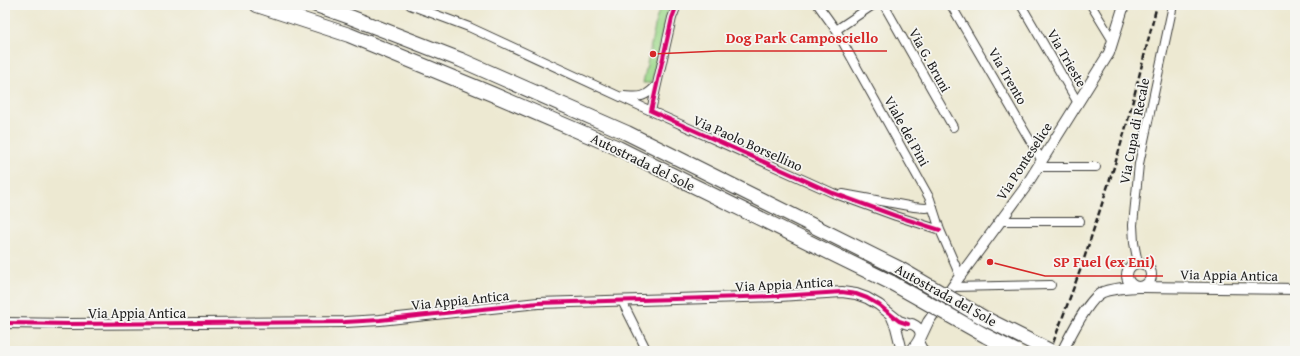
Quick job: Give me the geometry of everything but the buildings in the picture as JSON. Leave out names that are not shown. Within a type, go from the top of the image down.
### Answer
[{"type":"highway","name":"Autostrada del Sole","points":[[258,5],[348,35],[618,148],[892,283],[1015,351]]},
{"type":"highway","name":"Autostrada del Sole","points":[[316,5],[350,16],[461,60],[620,130],[900,269],[984,318],[1057,349]]},
{"type":"street","name":"Via Paolo Borsellino","points":[[410,5],[470,27],[833,193],[940,230]]},
{"type":"street","points":[[651,111],[672,18],[677,5]]},
{"type":"street","name":"Viale dei Pini","points":[[818,5],[836,30],[930,199],[940,230],[960,276]]},
{"type":"street","points":[[836,30],[873,5]]},
{"type":"street","name":"Via G. Bruni","points":[[884,5],[953,127]]},
{"type":"street","name":"Via Trento","points":[[951,5],[1040,164]]},
{"type":"street","name":"Via Trieste","points":[[1021,5],[1078,103]]},
{"type":"street","points":[[1091,5],[1113,41]]},
{"type":"street","name":"Via Ponteselice","points":[[918,346],[930,320],[952,287],[1024,189],[1109,53],[1124,5]]},
{"type":"street","name":"Via Cupa di Recale","points":[[1138,263],[1134,244],[1133,225],[1139,164],[1173,5]]},
{"type":"street","points":[[619,96],[638,97],[647,95],[657,86]]},
{"type":"street","points":[[1040,164],[1096,167]]},
{"type":"street","name":"Via Paolo Borsellino","points":[[833,193],[847,194],[914,207],[933,207]]},
{"type":"street","points":[[1000,221],[1080,221]]},
{"type":"street","points":[[1114,290],[1121,285],[1127,273],[1131,266],[1138,263],[1146,265],[1151,272],[1151,276],[1148,283],[1139,287],[1129,282],[1127,273]]},
{"type":"street","name":"Via Appia Antica","points":[[1151,272],[1155,280],[1162,287]]},
{"type":"street","points":[[952,287],[1051,285]]},
{"type":"street","name":"Via Appia Antica","points":[[1057,349],[1094,298],[1104,291],[1139,287],[1295,289]]},
{"type":"street","name":"Via Appia Antica","points":[[5,323],[78,324],[345,322],[380,320],[538,303],[779,296],[842,292],[856,294],[867,298],[900,321],[910,324]]},
{"type":"street","points":[[622,301],[647,351]]},
{"type":"street","points":[[890,314],[894,321],[900,342],[905,346],[918,346],[921,335],[918,328],[910,324]]},
{"type":"street","points":[[900,342],[901,327],[930,320]]},
{"type":"green space","points":[[662,5],[671,5],[665,19],[652,83],[643,83],[657,16]]},
{"type":"railway","points":[[1050,351],[1081,268],[1115,164],[1128,120],[1157,5]]},
{"type":"cycle path","points":[[677,5],[672,18],[651,111],[833,193],[940,230]]},
{"type":"cycle path","points":[[5,323],[345,322],[380,320],[538,303],[779,296],[842,292],[856,294],[867,298],[879,305],[899,321],[908,324]]},
{"type":"place","name":"Dog Park Camposciello","points":[[653,54]]},
{"type":"place","name":"SP Fuel (ex Eni)","points":[[990,262]]}]
